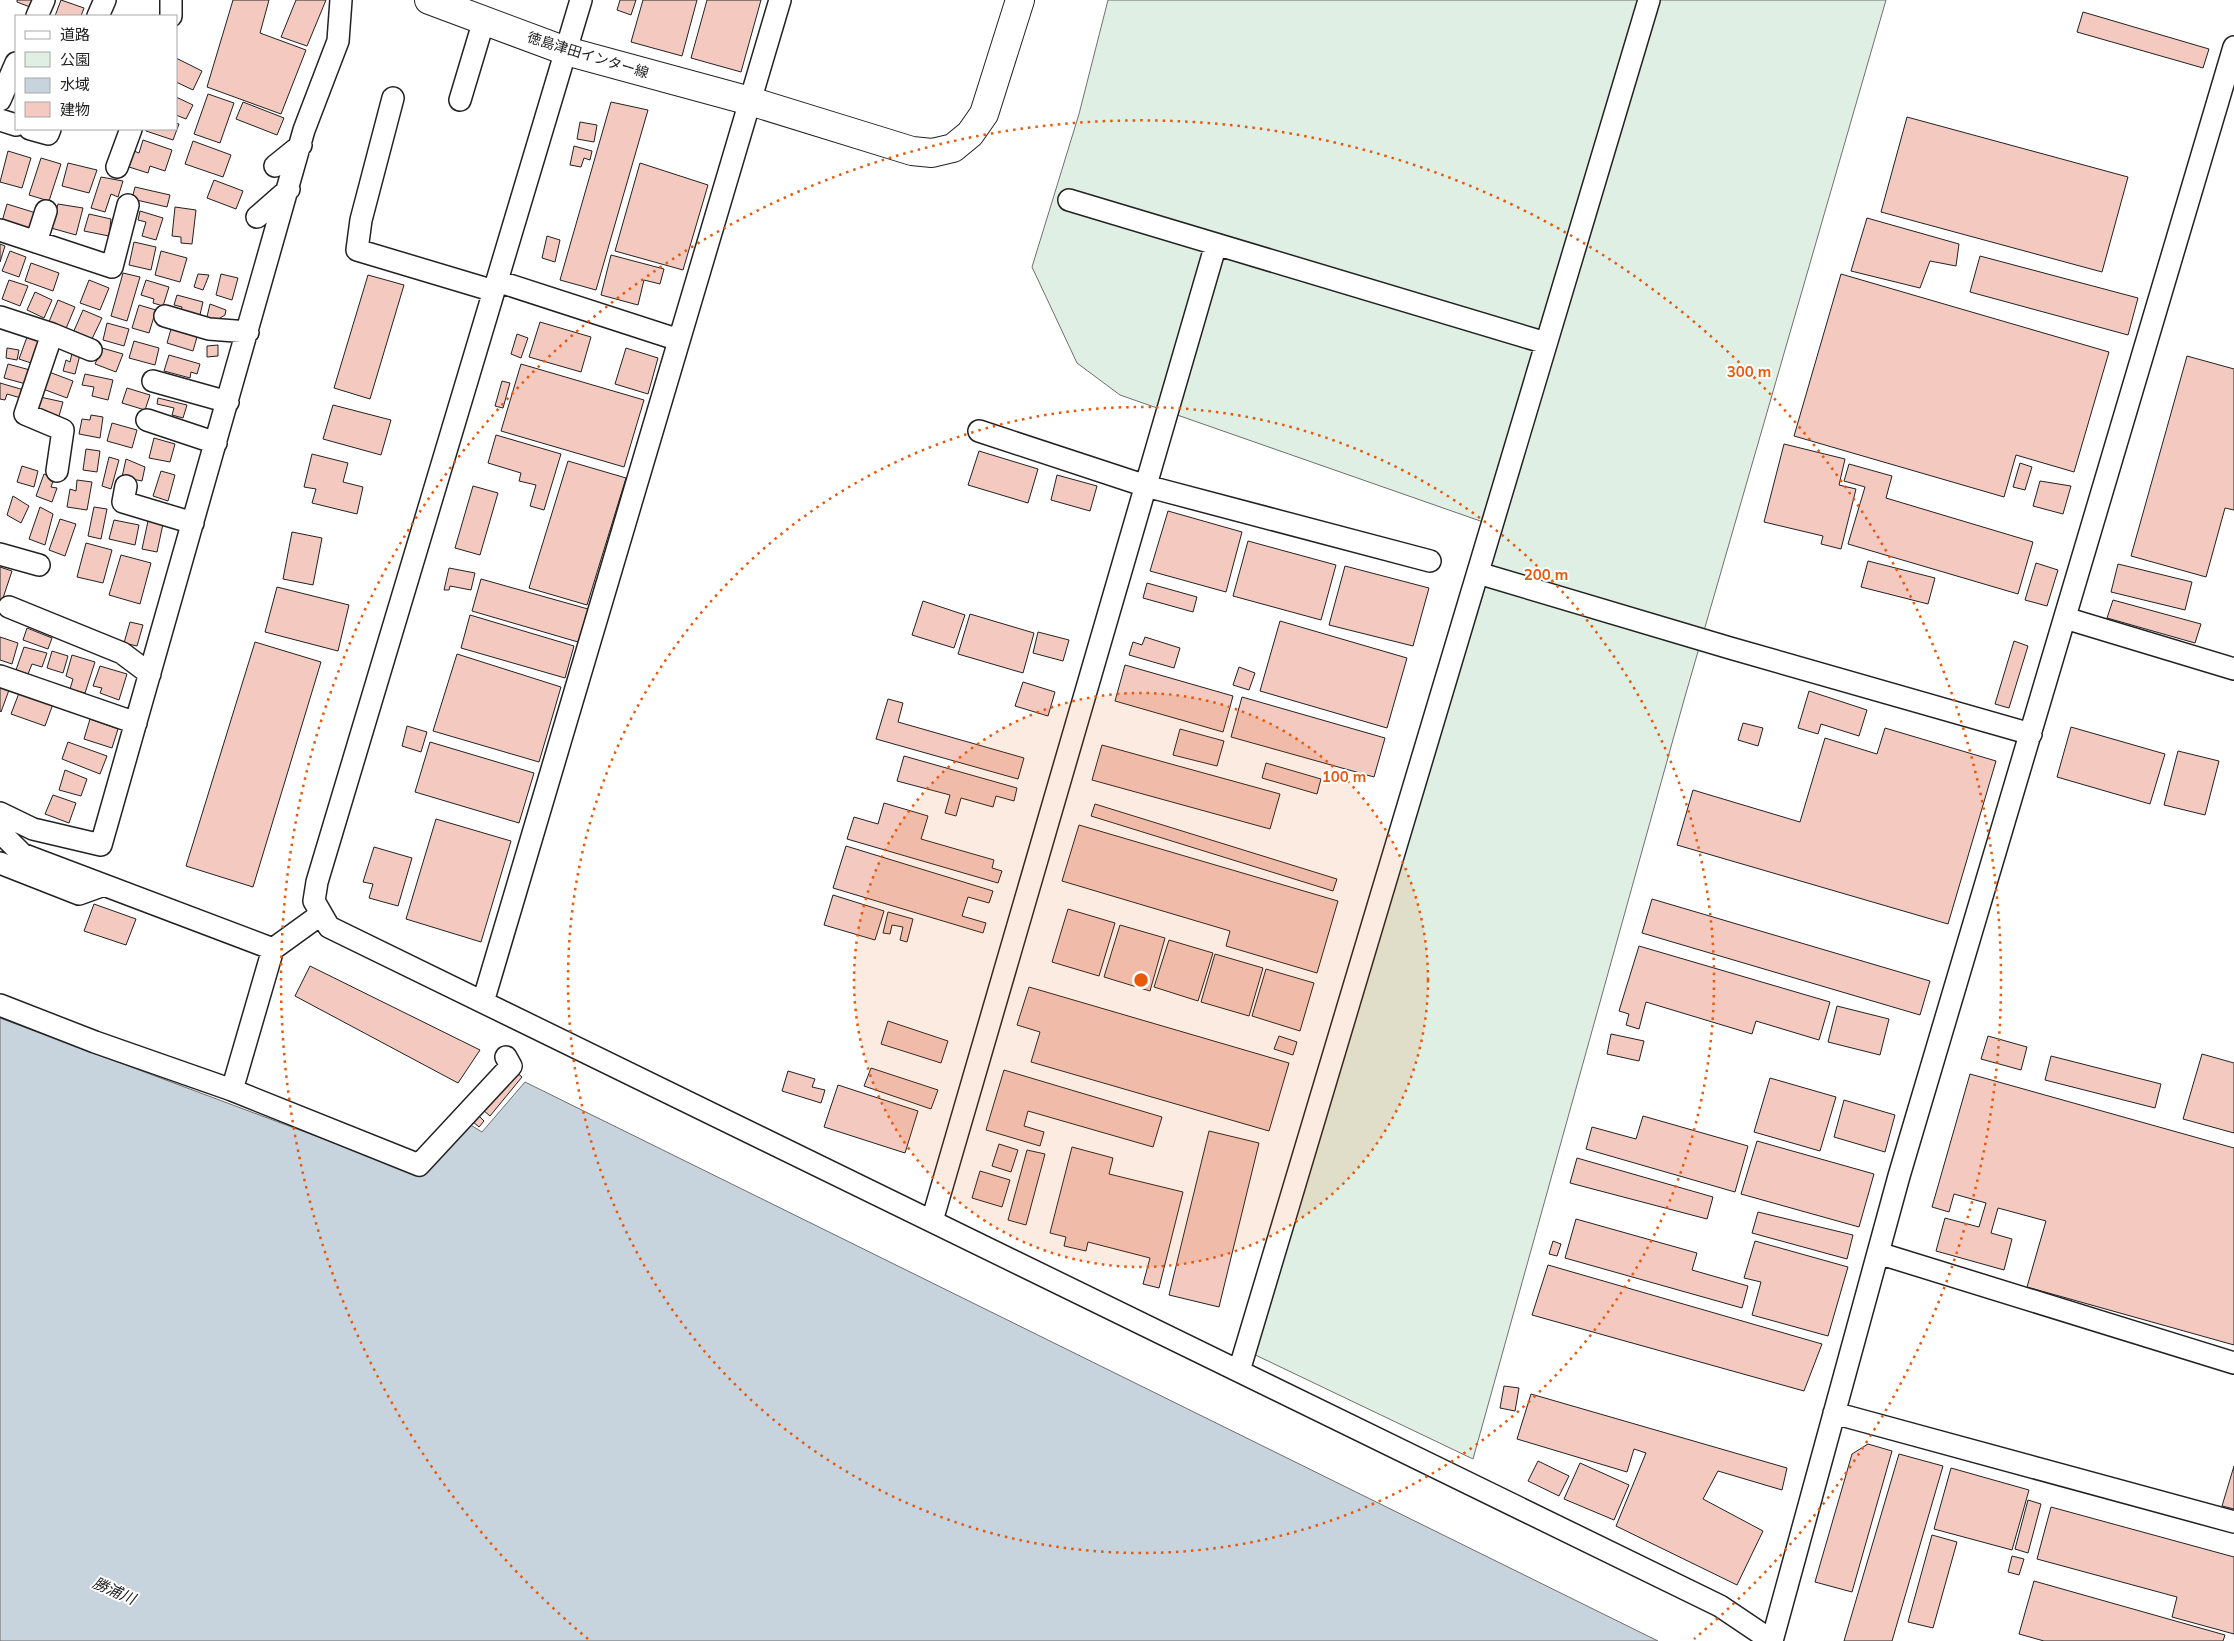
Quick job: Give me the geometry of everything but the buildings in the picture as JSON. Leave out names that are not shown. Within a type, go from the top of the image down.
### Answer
[{"type":"main road","name":"徳島津田インター線","points":[[430,0],[566,51],[750,101],[912,151],[932,154],[953,148],[970,134],[984,114],[1020,0]]},
{"type":"street","points":[[37,15],[44,0]]},
{"type":"street","points":[[98,15],[105,0]]},
{"type":"street","points":[[171,15],[172,0]]},
{"type":"street","points":[[0,813],[33,829],[101,845],[301,145],[338,41],[341,0]]},
{"type":"street","points":[[581,0],[317,882],[314,901],[328,927],[1720,1606],[1772,1641],[1878,1252],[2234,47]]},
{"type":"street","points":[[483,1002],[780,0]]},
{"type":"street","points":[[1239,1371],[1649,0]]},
{"type":"street","points":[[460,100],[484,20]]},
{"type":"street","points":[[0,100],[15,65]]},
{"type":"street","points":[[393,98],[361,220],[357,250],[495,286],[679,340]]},
{"type":"street","points":[[0,120],[15,125]]},
{"type":"street","points":[[34,130],[48,134],[50,130]]},
{"type":"street","points":[[117,168],[131,130]]},
{"type":"street","points":[[275,166],[301,145]]},
{"type":"street","points":[[257,217],[289,189]]},
{"type":"street","points":[[1069,200],[1546,343]]},
{"type":"street","points":[[0,230],[112,267],[128,205]]},
{"type":"street","points":[[36,242],[46,211]]},
{"type":"street","points":[[932,1221],[1216,244]]},
{"type":"street","points":[[165,316],[209,329],[248,332]]},
{"type":"street","points":[[0,317],[52,334],[91,350]]},
{"type":"street","points":[[52,334],[17,410],[63,430],[59,472]]},
{"type":"street","points":[[153,381],[228,402]]},
{"type":"street","points":[[147,420],[216,443]]},
{"type":"street","points":[[979,431],[1146,486],[1430,561]]},
{"type":"street","points":[[122,501],[193,523]]},
{"type":"street","points":[[0,554],[39,565]]},
{"type":"street","points":[[1478,573],[1730,648],[2031,734]]},
{"type":"street","points":[[10,607],[122,653],[150,674]]},
{"type":"street","points":[[2065,618],[2234,669]]},
{"type":"street","points":[[0,676],[136,723]]},
{"type":"street","points":[[3,835],[22,854],[273,949]]},
{"type":"street","points":[[3,835],[0,861],[79,894],[104,885]]},
{"type":"street","points":[[232,1090],[273,949],[320,915]]},
{"type":"street","points":[[0,1004],[95,1042],[232,1090],[419,1165],[511,1066],[506,1057]]},
{"type":"street","points":[[1878,1252],[2234,1363]]},
{"type":"street","points":[[1834,1413],[2234,1522]]},
{"type":"green space","points":[[1108,0],[1886,0],[1684,700],[1473,1459],[1247,1351],[1486,523],[1120,395],[1077,363],[1032,267],[1079,114]]},
{"type":"water","name":"勝浦川","points":[[0,1018],[420,1175],[469,1124],[482,1132],[525,1082],[1658,1641],[0,1641]]}]
